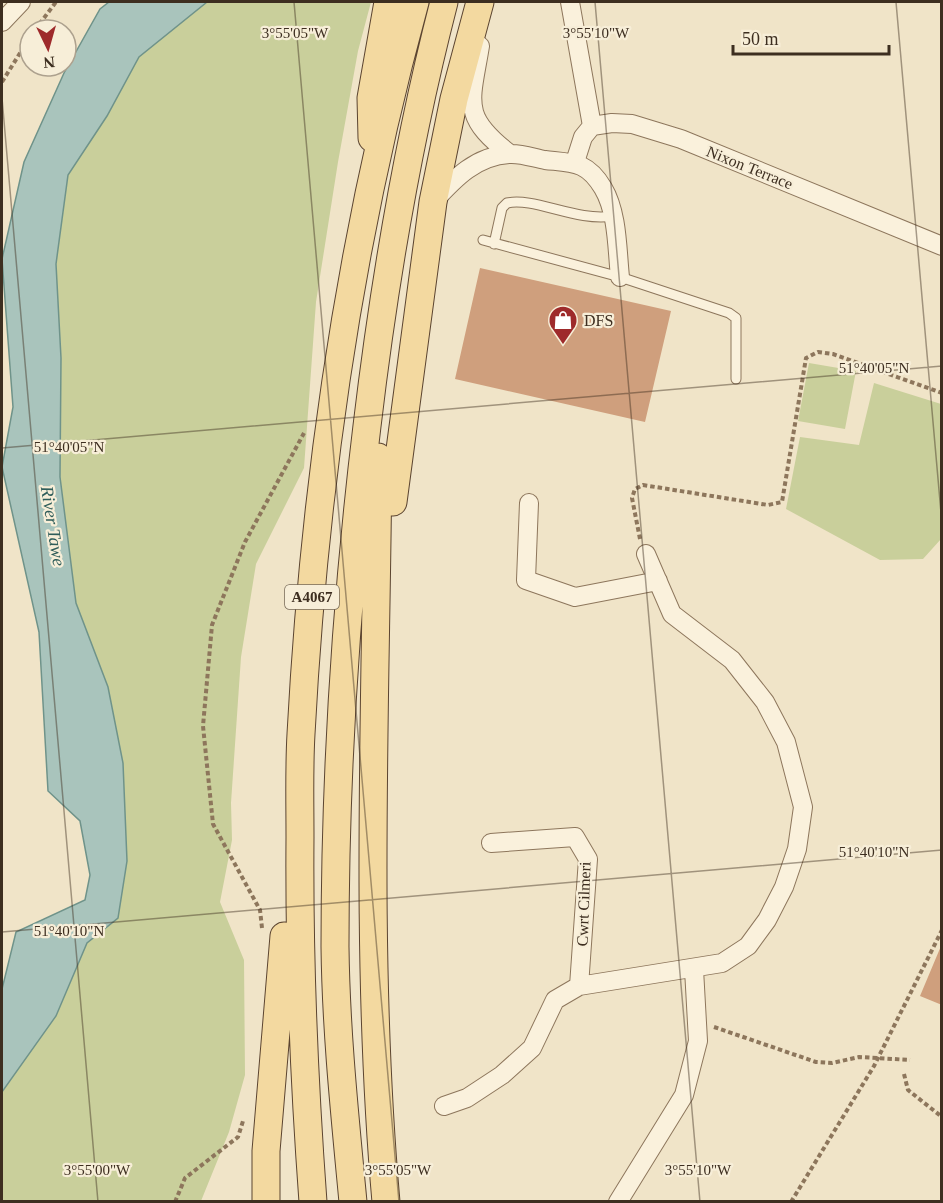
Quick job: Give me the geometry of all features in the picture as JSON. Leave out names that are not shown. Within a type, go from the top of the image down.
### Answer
[{"type":"main road","points":[[373,178],[371,98],[388,2]]},
{"type":"main road","name":"A4067","points":[[313,1202],[299,951],[301,735],[318,518],[354,277],[373,178],[415,2]]},
{"type":"main road","name":"A4067","points":[[353,1202],[344,1105],[335,949],[339,735],[355,527],[380,321],[404,179],[444,2]]},
{"type":"main road","points":[[377,630],[432,202],[454,99],[480,2]]},
{"type":"main road","points":[[380,321],[372,946],[379,1122],[386,1202]]},
{"type":"main road","points":[[266,1202],[266,1152],[301,735]]},
{"type":"street","points":[[2,22],[21,2]]},
{"type":"street","points":[[487,2],[471,98],[475,117],[487,136],[510,154]]},
{"type":"street","points":[[570,2],[592,126],[583,137],[575,162]]},
{"type":"street","name":"Nixon Terrace","points":[[592,126],[612,123],[632,124],[681,139],[942,246]]},
{"type":"street","points":[[432,202],[460,172],[486,159],[510,154],[575,162],[588,169],[604,189],[613,216],[620,277]]},
{"type":"street","points":[[529,503],[526,580],[575,597],[658,581]]},
{"type":"street","points":[[444,1106],[467,1098],[502,1076],[532,1048],[555,1000],[579,986],[723,963],[748,946],[767,920],[784,887],[797,849],[803,807],[786,742],[765,702],[732,660],[672,614],[646,554]]},
{"type":"street","name":"Cwrt Cilmeri","points":[[491,843],[575,837],[588,859],[579,986]]},
{"type":"street","points":[[618,1202],[684,1095],[698,1041],[694,969]]},
{"type":"lane","points":[[494,244],[502,208],[507,203],[519,202],[590,218],[613,216]]},
{"type":"lane","points":[[483,240],[620,277],[734,315],[736,318],[736,379]]},
{"type":"path","points":[[44,18],[56,2]]},
{"type":"path","points":[[2,82],[18,56]]},
{"type":"path","points":[[646,554],[638,532],[632,498],[635,489],[643,485],[768,505],[782,502],[806,358],[818,352],[833,354],[942,393]]},
{"type":"path","points":[[262,931],[260,910],[213,824],[203,726],[212,625],[245,542],[307,429]]},
{"type":"path","points":[[791,1202],[878,1058],[942,930]]},
{"type":"path","points":[[697,1021],[816,1062],[878,1058],[910,1060]]},
{"type":"path","points":[[904,1074],[908,1090],[942,1117]]},
{"type":"path","points":[[175,1202],[185,1178],[238,1137],[245,1114]]},
{"type":"green space","points":[[207,2],[371,2],[358,51],[316,302],[304,468],[256,564],[241,657],[231,803],[232,840],[220,902],[244,960],[245,1075],[229,1132],[201,1201],[2,1201],[2,1092],[56,1016],[87,943],[118,918],[108,687],[76,603],[60,477],[61,358],[56,264],[68,175],[107,116],[139,57]]},
{"type":"green space","points":[[809,363],[856,371],[845,429],[798,421]]},
{"type":"green space","points":[[874,383],[941,404],[941,539],[923,559],[880,560],[786,509],[800,437],[859,445]]},
{"type":"water","name":"River Tawe","points":[[109,2],[207,2],[139,57],[107,116],[68,175],[56,264],[61,358],[60,477],[76,603],[108,687],[123,763],[127,861],[118,918],[87,943],[56,1016],[2,1092],[2,989],[16,932],[85,900],[90,875],[80,821],[48,791],[39,632],[2,467],[13,407],[2,259],[24,162],[62,78],[78,78],[78,48],[100,9]]},
{"type":"building","points":[[480,268],[671,311],[645,422],[455,379]]},
{"type":"building","points":[[942,946],[942,1005],[920,996]]},
{"type":"place","name":"DFS","points":[[563,346]]}]
